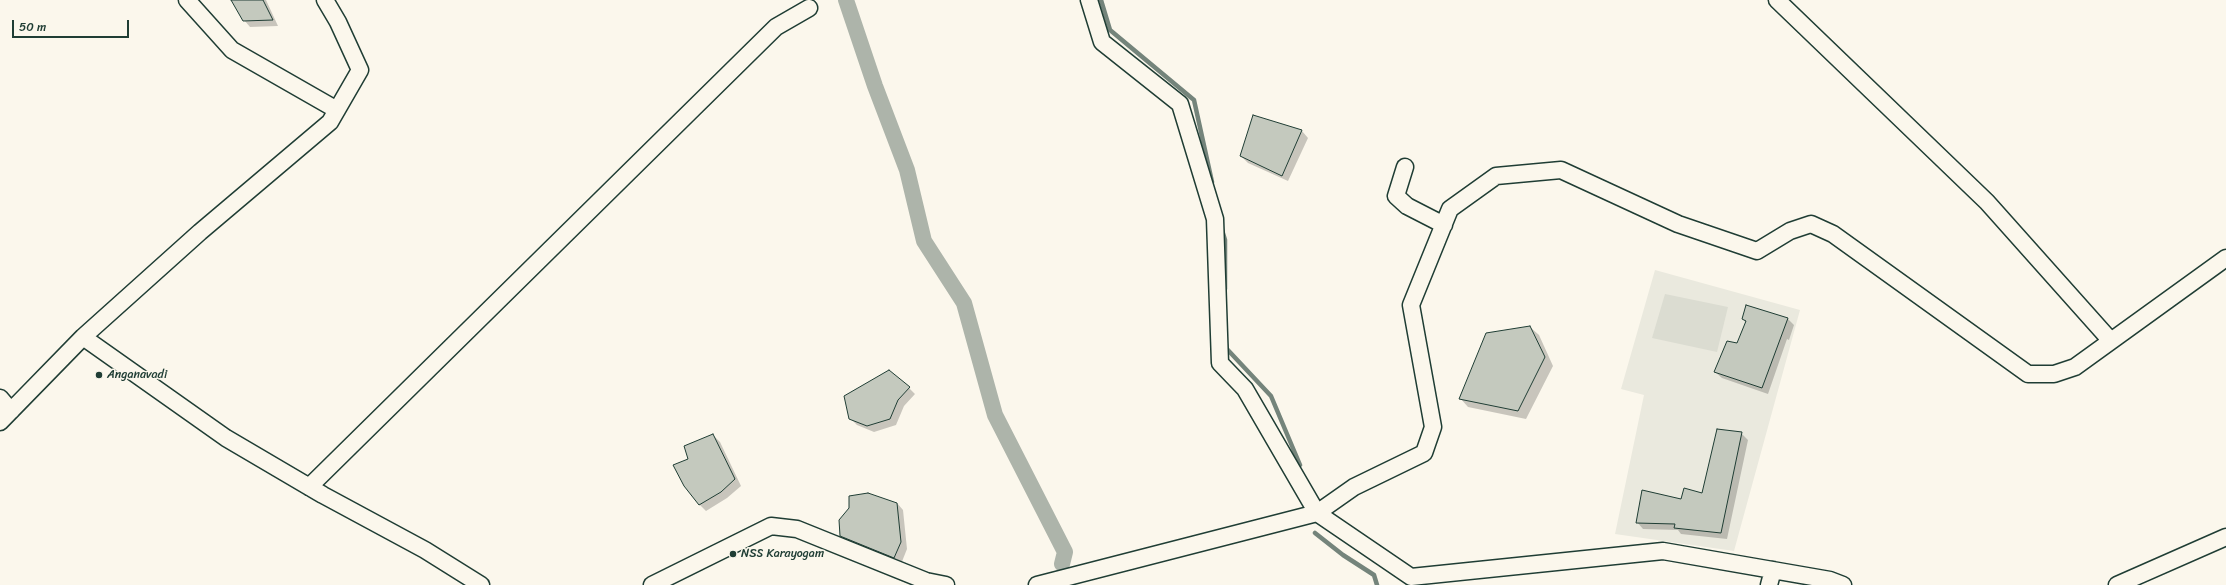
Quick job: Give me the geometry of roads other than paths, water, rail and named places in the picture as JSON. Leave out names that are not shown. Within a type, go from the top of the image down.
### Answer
[{"type":"street","points":[[187,0],[232,50],[337,110]]},
{"type":"street","points":[[0,398],[5,416],[83,337],[200,232],[330,122],[360,70],[338,22],[325,0]]},
{"type":"street","points":[[1089,0],[1102,42],[1180,104],[1215,219],[1220,363],[1245,390],[1317,513],[1411,577],[1529,566],[1662,550],[1771,577],[1830,580],[1843,585]]},
{"type":"street","points":[[1777,0],[1987,202],[2111,341]]},
{"type":"street","points":[[309,487],[776,26],[809,8]]},
{"type":"street","points":[[1405,166],[1396,196],[1407,206],[1444,225]]},
{"type":"street","points":[[1037,585],[1317,513],[1354,487],[1424,453],[1433,427],[1411,305],[1450,209],[1496,176],[1561,170],[1678,224],[1757,251],[1790,231],[1811,224],[1833,234],[2028,374],[2054,374],[2075,368],[2226,258]]},
{"type":"street","points":[[83,337],[226,438],[309,487],[425,550],[481,585]]},
{"type":"street","points":[[652,585],[771,526],[797,529],[926,581],[946,585]]},
{"type":"street","points":[[2117,585],[2226,536]]},
{"type":"waterway","points":[[846,0],[875,86],[907,170],[924,241],[964,303],[995,415],[1065,552],[1062,564]]},
{"type":"waterway","points":[[1101,0],[1110,30],[1194,100],[1212,182]]},
{"type":"waterway","points":[[1222,230],[1225,240],[1225,289]]},
{"type":"waterway","points":[[1226,344],[1226,348],[1271,396],[1300,465]]},
{"type":"waterway","points":[[1315,533],[1343,555],[1374,575],[1377,585]]},
{"type":"place","name":"Anganavadi","points":[[99,375]]},
{"type":"place","name":"NSS Karayogam","points":[[733,554]]}]
